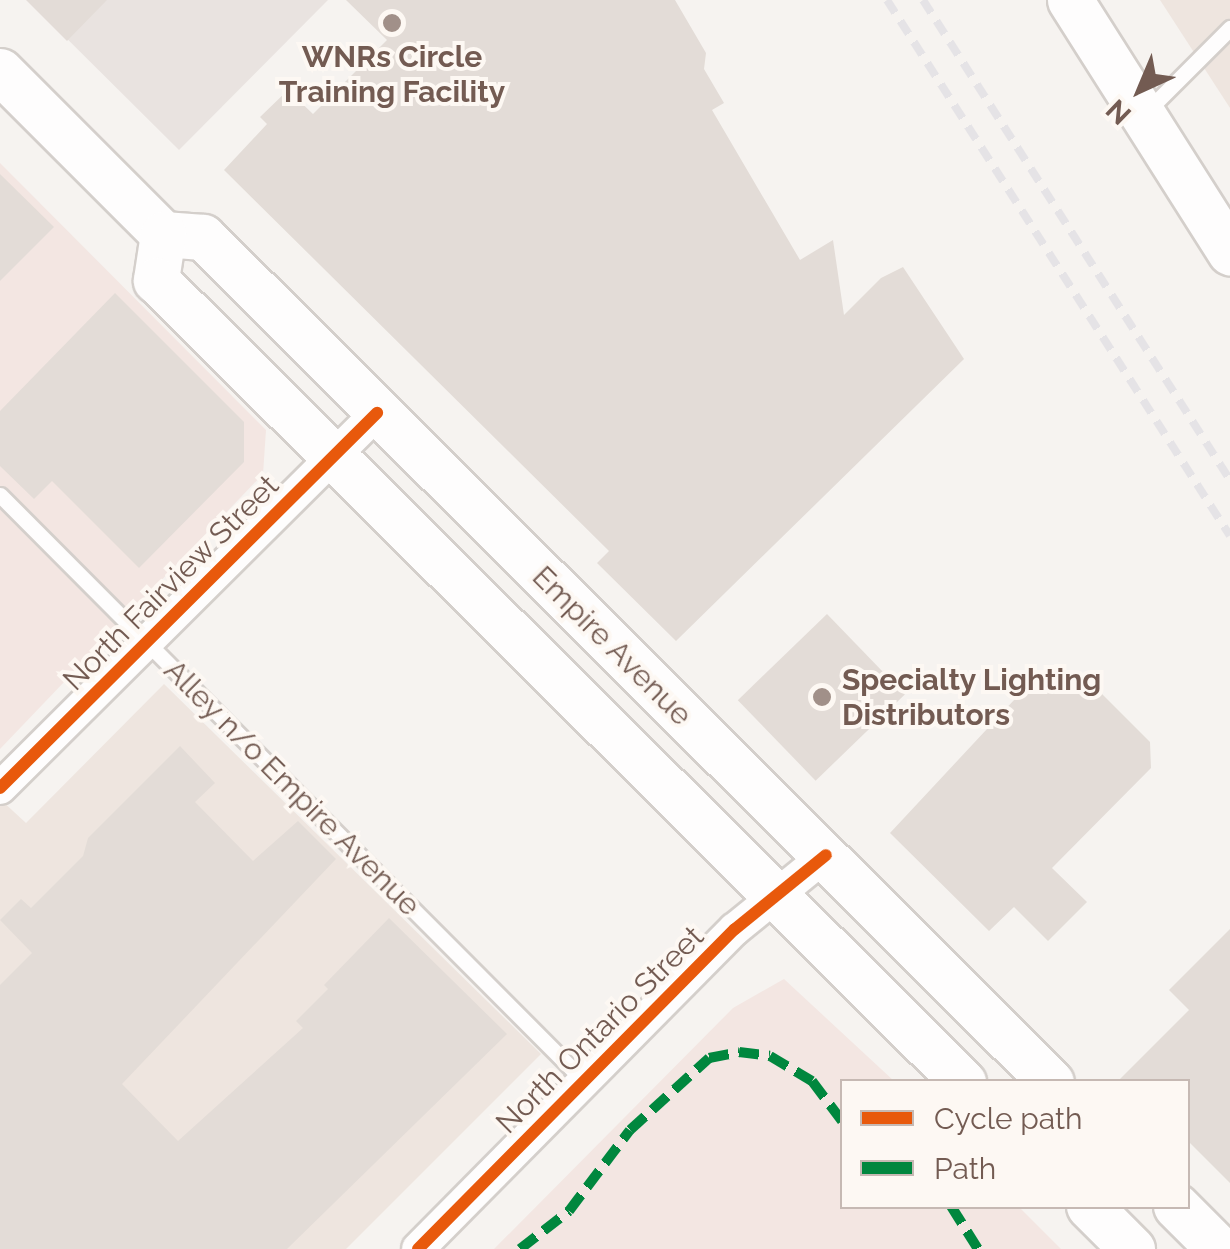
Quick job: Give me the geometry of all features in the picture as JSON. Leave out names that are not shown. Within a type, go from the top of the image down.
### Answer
[{"type":"main road","points":[[1070,0],[1230,252]]},
{"type":"main road","points":[[0,71],[162,234]]},
{"type":"main road","name":"Empire Avenue","points":[[960,1079],[156,280],[162,234],[202,236],[1048,1079]]},
{"type":"main road","points":[[1093,1209],[1132,1249]]},
{"type":"main road","points":[[1179,1209],[1219,1249]]},
{"type":"street","name":"North Fairview Street","points":[[0,788],[377,412]]},
{"type":"street","name":"North Ontario Street","points":[[418,1249],[584,1081],[776,897],[826,855]]},
{"type":"lane","points":[[1143,115],[1230,28]]},
{"type":"lane","name":"Alley n/o Empire Avenue","points":[[0,494],[584,1081]]},
{"type":"shaded area","points":[[28,0],[328,0],[179,150]]},
{"type":"shaded area","points":[[1160,0],[1230,0],[1230,108]]},
{"type":"shaded area","points":[[0,163],[266,430],[263,474],[0,749]]},
{"type":"shaded area","points":[[164,684],[541,1054],[346,1249],[0,1249],[0,799],[26,823]]},
{"type":"shaded area","points":[[784,979],[892,1079],[840,1079],[840,1209],[1021,1209],[1061,1249],[494,1249],[733,1008]]},
{"type":"building","points":[[26,0],[107,0],[67,41]]},
{"type":"building","points":[[346,0],[675,0],[706,53],[704,69],[724,103],[712,110],[800,260],[833,240],[844,315],[881,278],[903,267],[964,359],[676,641],[597,563],[609,551],[224,170],[267,124],[260,117],[288,90],[313,114],[387,40]]},
{"type":"building","points":[[0,174],[54,227],[0,281]]},
{"type":"building","points":[[115,293],[244,422],[244,462],[139,568],[52,481],[34,499],[0,466],[0,411]]},
{"type":"building","name":"Specialty Lighting Distributors","points":[[827,614],[905,695],[816,781],[738,700]]},
{"type":"building","points":[[1052,670],[1079,671],[1150,742],[1151,768],[1052,868],[1087,902],[1048,941],[1014,907],[989,931],[890,833],[1028,685],[1032,690]]},
{"type":"building","points":[[180,746],[215,783],[195,802],[253,861],[298,821],[336,859],[122,1084],[178,1141],[303,1028],[296,1021],[328,989],[324,985],[389,918],[507,1034],[287,1249],[0,1249],[0,985],[32,953],[0,920],[21,899],[31,908],[83,856],[88,838]]},
{"type":"building","points":[[1230,929],[1230,1183],[1190,1143],[1190,1079],[1120,1079],[1189,1010],[1169,990]]},
{"type":"railway","points":[[887,0],[1230,536]]},
{"type":"railway","points":[[923,0],[1230,480]]},
{"type":"marked path","points":[[520,1249],[569,1211],[630,1130],[709,1058],[739,1052],[770,1056],[812,1081],[840,1118]]},
{"type":"marked path","points":[[953,1209],[978,1249]]},
{"type":"cycle path","points":[[0,788],[377,413]]},
{"type":"cycle path","points":[[418,1249],[735,929],[826,855]]},
{"type":"place","name":"WNRs Circle Training Facility","points":[[392,23]]},
{"type":"place","name":"Specialty Lighting Distributors","points":[[822,697]]}]
